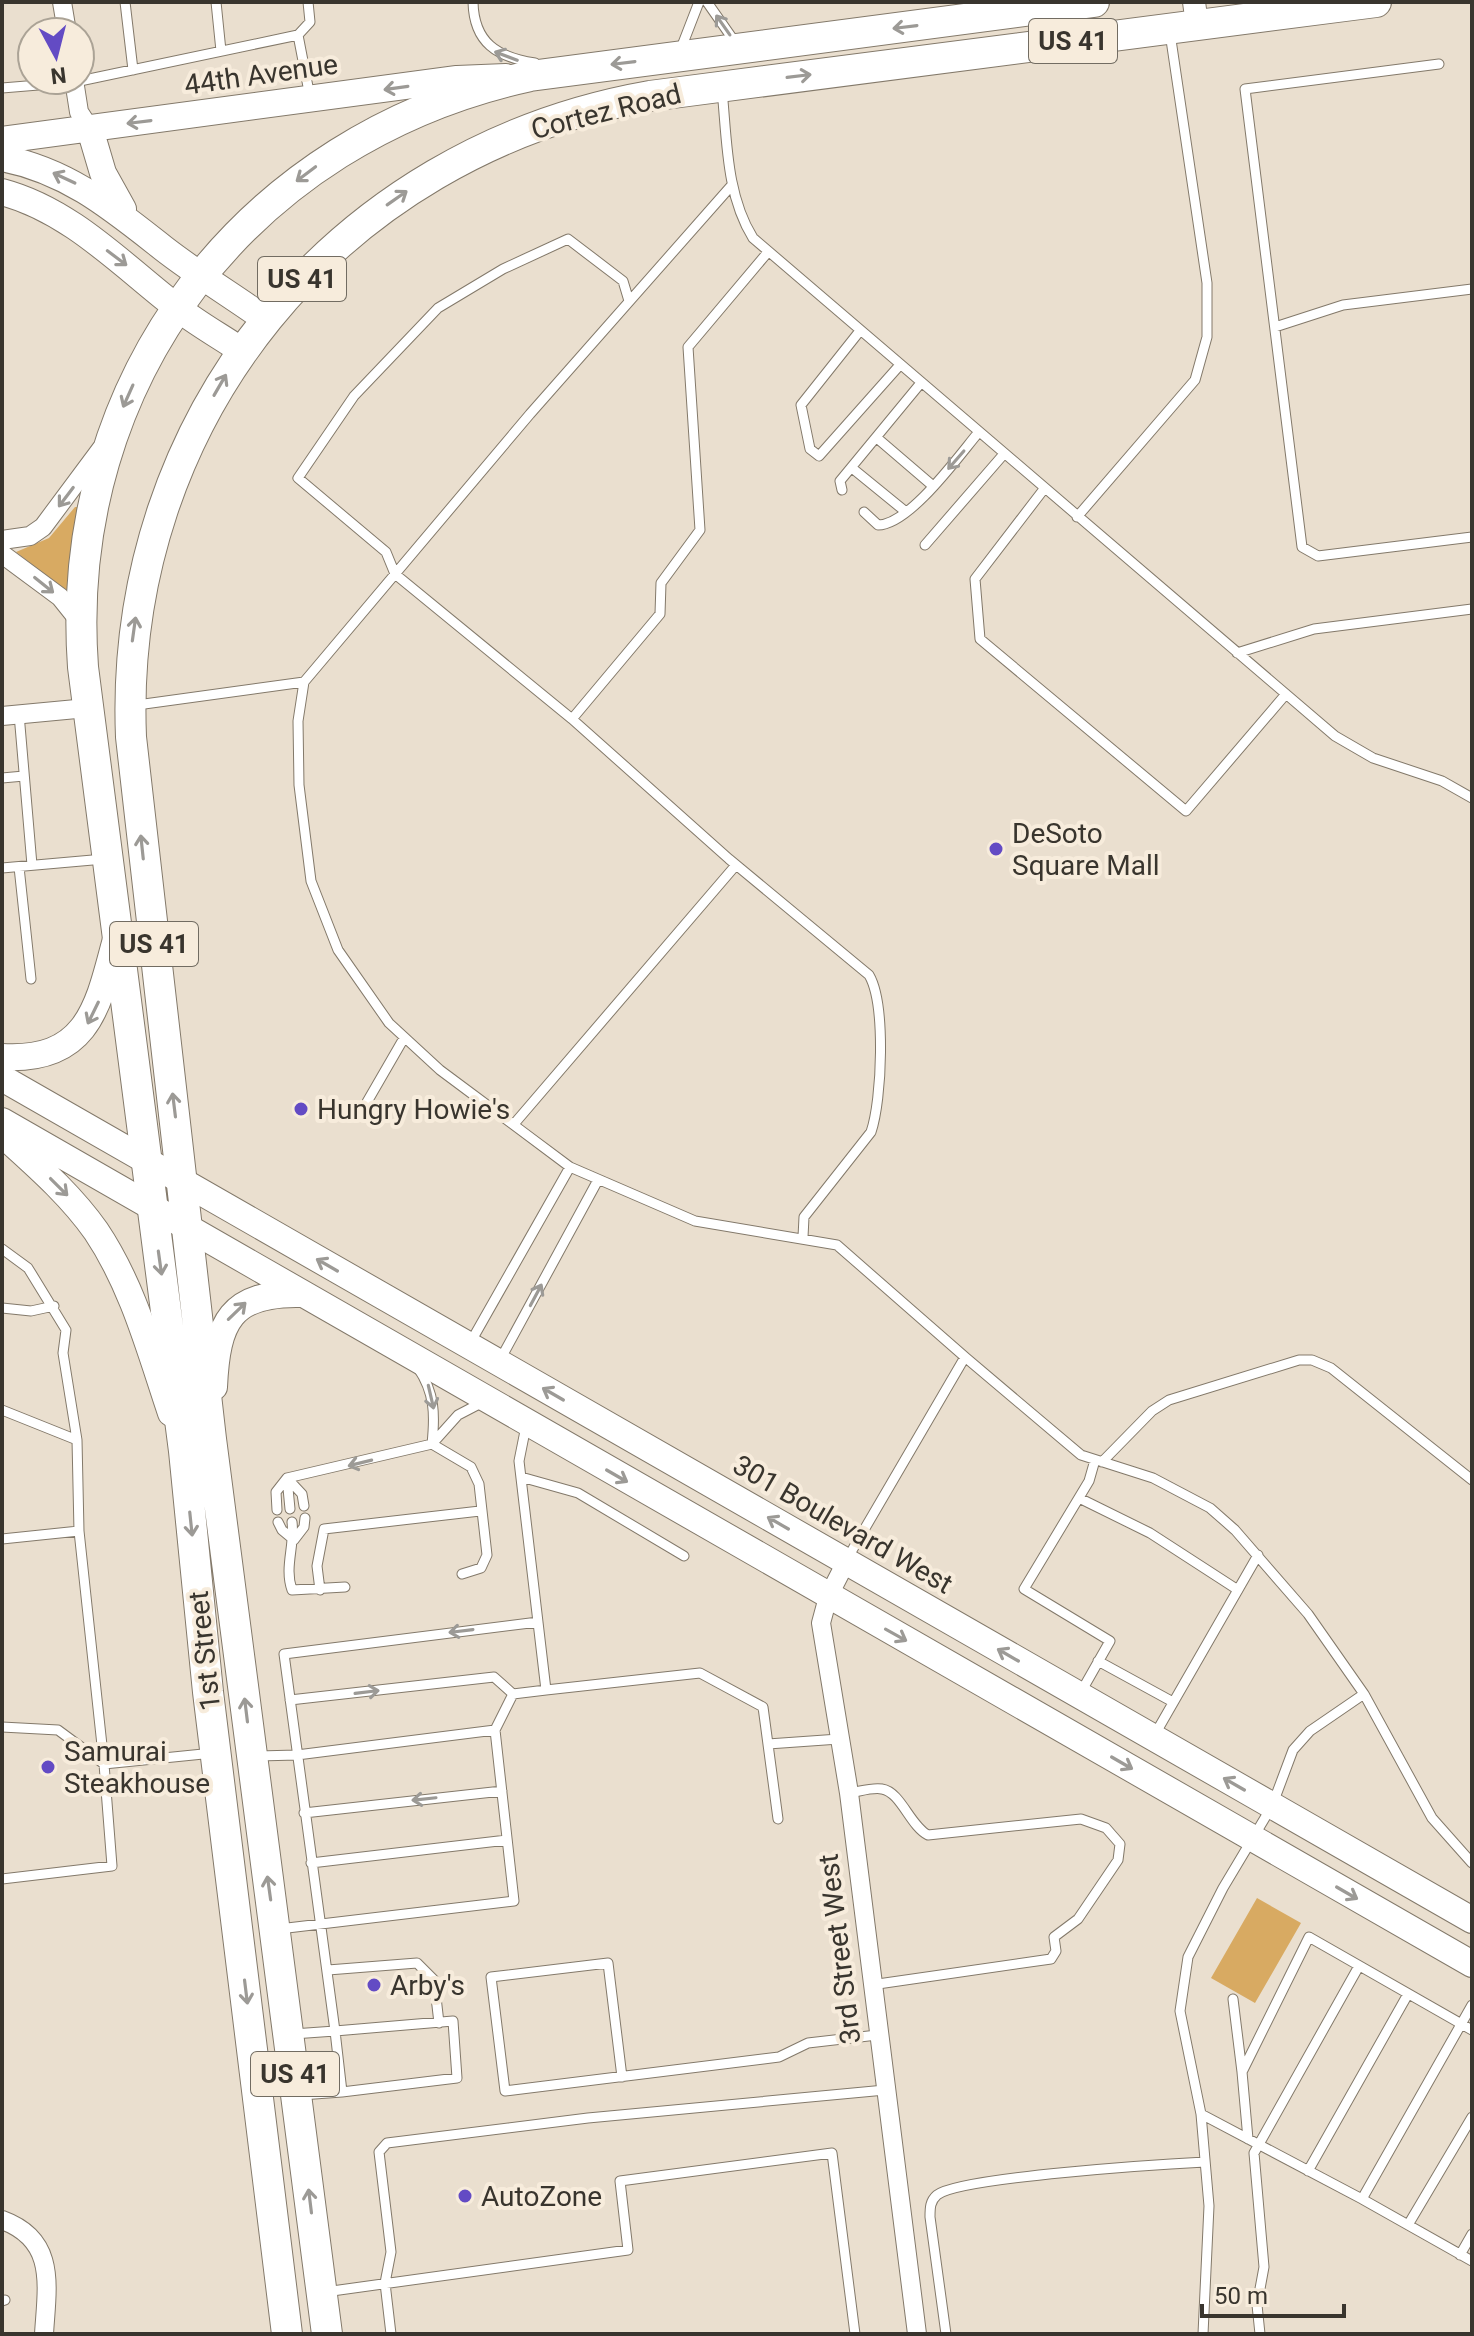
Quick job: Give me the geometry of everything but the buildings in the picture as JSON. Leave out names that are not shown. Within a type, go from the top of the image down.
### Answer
[{"type":"main road","name":"Cortez Road","points":[[80,622],[88,527],[112,434],[144,361],[201,273],[273,200],[352,143],[447,99],[530,76],[1010,7],[1094,2]]},
{"type":"main road","name":"Cortez Road","points":[[129,707],[138,605],[158,521],[197,425],[265,319],[320,261],[370,218],[429,178],[518,132],[584,110],[722,86],[1187,18],[1376,2]]},
{"type":"main road","name":"44th Avenue","points":[[2,140],[457,79],[530,76]]},
{"type":"main road","points":[[90,129],[103,173],[131,221]]},
{"type":"main road","points":[[2,158],[59,175],[101,199],[265,319]]},
{"type":"main road","points":[[2,192],[38,204],[70,223],[177,307],[242,351]]},
{"type":"main road","name":"US 41","points":[[80,622],[87,708],[144,1158]]},
{"type":"main road","name":"US 41","points":[[129,707],[133,773],[183,1182]]},
{"type":"main road","points":[[2,1057],[47,1054],[81,1033],[98,1004],[116,939]]},
{"type":"main road","name":"301 Boulevard West","points":[[2,1078],[1472,1920]]},
{"type":"main road","points":[[2,1121],[1472,1964]]},
{"type":"main road","points":[[2,1134],[75,1205],[114,1262],[133,1302],[184,1451]]},
{"type":"main road","name":"1st Street","points":[[144,1158],[184,1451],[216,1753],[287,2334]]},
{"type":"main road","name":"1st Street","points":[[183,1182],[211,1439],[327,2334]]},
{"type":"main road","points":[[211,1439],[216,1353],[225,1324],[237,1309],[256,1298],[302,1294]]},
{"type":"main road","points":[[266,2157],[291,2215],[307,2334]]},
{"type":"street","points":[[77,96],[79,112],[90,129]]},
{"type":"street","points":[[2,540],[30,536],[43,527],[112,434]]},
{"type":"street","points":[[2,554],[60,597],[80,622]]},
{"type":"street","points":[[7,712],[87,708]]},
{"type":"street","name":"3rd Street West","points":[[846,1562],[828,1597],[821,1623],[849,1793],[917,2334]]},
{"type":"street","points":[[2,2220],[22,2229],[42,2251],[48,2284],[44,2334]]},
{"type":"lane","points":[[125,2],[133,70]]},
{"type":"lane","points":[[216,2],[221,51]]},
{"type":"lane","points":[[96,77],[298,35],[310,22],[308,2]]},
{"type":"lane","points":[[473,2],[479,34],[496,52],[522,61],[574,69]]},
{"type":"lane","points":[[678,56],[699,2]]},
{"type":"lane","points":[[707,2],[739,48]]},
{"type":"lane","points":[[1077,517],[1195,380],[1204,358],[1207,283],[1187,18]]},
{"type":"lane","points":[[298,35],[310,100]]},
{"type":"lane","points":[[1439,64],[1245,89],[1302,547],[1318,556],[1472,537]]},
{"type":"lane","points":[[722,86],[732,185],[744,224],[768,252],[1335,736],[1373,758],[1442,781],[1472,798]]},
{"type":"lane","points":[[732,185],[304,682],[298,721],[299,785],[314,890],[326,925],[353,974],[404,1038],[440,1070],[570,1167],[695,1221],[826,1240],[848,1253],[1071,1448],[1181,1491],[1210,1508],[1258,1555],[1308,1614],[1364,1694],[1432,1818],[1472,1863]]},
{"type":"lane","points":[[629,301],[623,281],[568,239],[503,269],[438,308],[354,396],[298,478],[386,552],[395,574],[572,719],[736,865],[863,969],[876,991],[878,1093],[875,1120],[871,1132],[804,1217],[803,1237]]},
{"type":"lane","points":[[572,719],[660,614],[661,583],[700,530],[688,347],[768,252]]},
{"type":"lane","points":[[1275,327],[1343,305],[1472,289]]},
{"type":"lane","points":[[859,332],[801,405],[810,449],[819,456],[899,366]]},
{"type":"lane","points":[[842,490],[838,483],[920,384]]},
{"type":"lane","points":[[864,512],[878,525],[884,525],[906,512],[933,486],[978,433]]},
{"type":"lane","points":[[877,438],[933,486]]},
{"type":"lane","points":[[925,545],[1003,455]]},
{"type":"lane","points":[[852,468],[906,512]]},
{"type":"lane","points":[[1044,489],[975,579],[980,639],[1186,811],[1286,694]]},
{"type":"lane","points":[[1237,653],[1314,629],[1472,609]]},
{"type":"lane","points":[[129,707],[304,682]]},
{"type":"lane","points":[[7,712],[24,776],[32,865]]},
{"type":"lane","points":[[2,778],[24,776]]},
{"type":"lane","points":[[2,868],[107,858]]},
{"type":"lane","points":[[514,1124],[736,865]]},
{"type":"lane","points":[[19,867],[31,979]]},
{"type":"lane","points":[[367,1102],[404,1038]]},
{"type":"lane","points":[[468,1346],[570,1167]]},
{"type":"lane","points":[[499,1363],[598,1180]]},
{"type":"lane","points":[[2,1249],[28,1268],[66,1330],[63,1353],[77,1440],[79,1531],[112,1866],[2,1879]]},
{"type":"lane","points":[[2,1308],[31,1311],[54,1306]]},
{"type":"lane","points":[[409,1356],[430,1386],[435,1415],[432,1444]]},
{"type":"lane","points":[[846,1562],[965,1357]]},
{"type":"lane","points":[[1080,1695],[1110,1641],[1024,1589],[1099,1461],[1152,1411],[1169,1400],[1299,1360],[1312,1360],[1331,1368],[1472,1480]]},
{"type":"lane","points":[[277,1510],[276,1492],[287,1478],[432,1444],[458,1415],[486,1400]]},
{"type":"lane","points":[[2,1410],[77,1440]]},
{"type":"lane","points":[[527,1424],[519,1461],[546,1690]]},
{"type":"lane","points":[[432,1444],[471,1467],[479,1484],[487,1555],[481,1568],[462,1574]]},
{"type":"lane","points":[[521,1477],[578,1493],[684,1556]]},
{"type":"lane","points":[[287,1478],[302,1494],[304,1506]]},
{"type":"lane","points":[[287,1478],[290,1509]]},
{"type":"lane","points":[[1079,1498],[1150,1533],[1238,1590]]},
{"type":"lane","points":[[320,1590],[317,1566],[324,1529],[480,1511]]},
{"type":"lane","points":[[294,1540],[304,1527],[305,1518]]},
{"type":"lane","points":[[278,1522],[294,1540]]},
{"type":"lane","points":[[292,1522],[294,1540],[287,1575],[292,1590],[345,1587]]},
{"type":"lane","points":[[2,1539],[79,1531]]},
{"type":"lane","points":[[1154,1737],[1258,1555]]},
{"type":"lane","points":[[342,2092],[284,1654],[538,1622]]},
{"type":"lane","points":[[1098,1661],[1173,1702]]},
{"type":"lane","points":[[290,1700],[494,1677],[513,1694],[700,1673],[763,1707],[778,1819]]},
{"type":"lane","points":[[274,1930],[514,1901],[495,1730],[513,1694]]},
{"type":"lane","points":[[1203,2334],[1209,2206],[1201,2114],[1180,2011],[1188,1957],[1272,1806],[1281,1776],[1300,1741],[1364,1694]]},
{"type":"lane","points":[[2,1727],[58,1730],[104,1764],[216,1753]]},
{"type":"lane","points":[[251,1756],[297,1755],[495,1730]]},
{"type":"lane","points":[[768,1744],[839,1739]]},
{"type":"lane","points":[[849,1793],[881,1788],[890,1792],[918,1830],[928,1835],[1081,1819],[1106,1828],[1120,1844],[1118,1860],[1078,1919],[1054,1937],[1056,1951],[1051,1959],[871,1985]]},
{"type":"lane","points":[[304,1813],[502,1791]]},
{"type":"lane","points":[[311,1863],[507,1840]]},
{"type":"lane","points":[[1242,2072],[1309,1937],[1472,2030]]},
{"type":"lane","points":[[328,1970],[417,1963],[434,1980],[439,2023]]},
{"type":"lane","points":[[622,2077],[608,1963],[491,1977],[505,2091],[622,2077],[779,2057],[808,2043],[877,2035]]},
{"type":"lane","points":[[1253,2142],[1359,1966]]},
{"type":"lane","points":[[1308,2171],[1408,1994]]},
{"type":"lane","points":[[1233,1999],[1253,2142],[1264,2267],[1257,2305],[1260,2334]]},
{"type":"lane","points":[[1362,2199],[1472,2005]]},
{"type":"lane","points":[[290,2034],[453,2021],[457,2078],[298,2095]]},
{"type":"lane","points":[[391,2334],[385,2283],[391,2252],[379,2152],[387,2143],[708,2105],[885,2090]]},
{"type":"lane","points":[[1201,2114],[1472,2261]]},
{"type":"lane","points":[[1408,2225],[1472,2117]]},
{"type":"lane","points":[[321,2292],[628,2250],[620,2181],[832,2153],[855,2334]]},
{"type":"lane","points":[[946,2334],[930,2217],[931,2203],[937,2195],[957,2188],[1012,2180],[1135,2166],[1205,2162]]},
{"type":"lane","points":[[1460,2255],[1472,2234]]},
{"type":"shaded area","points":[[75,507],[80,507],[70,589],[66,591],[16,552],[49,538]]},
{"type":"shaded area","points":[[1257,1898],[1301,1923],[1255,2003],[1211,1978]]},
{"type":"place","name":"DeSoto Square Mall","points":[[996,849]]},
{"type":"place","name":"Hungry Howie's","points":[[301,1109]]},
{"type":"place","name":"Samurai Steakhouse","points":[[48,1767]]},
{"type":"place","name":"Arby's","points":[[374,1985]]},
{"type":"place","name":"AutoZone","points":[[465,2196]]}]
